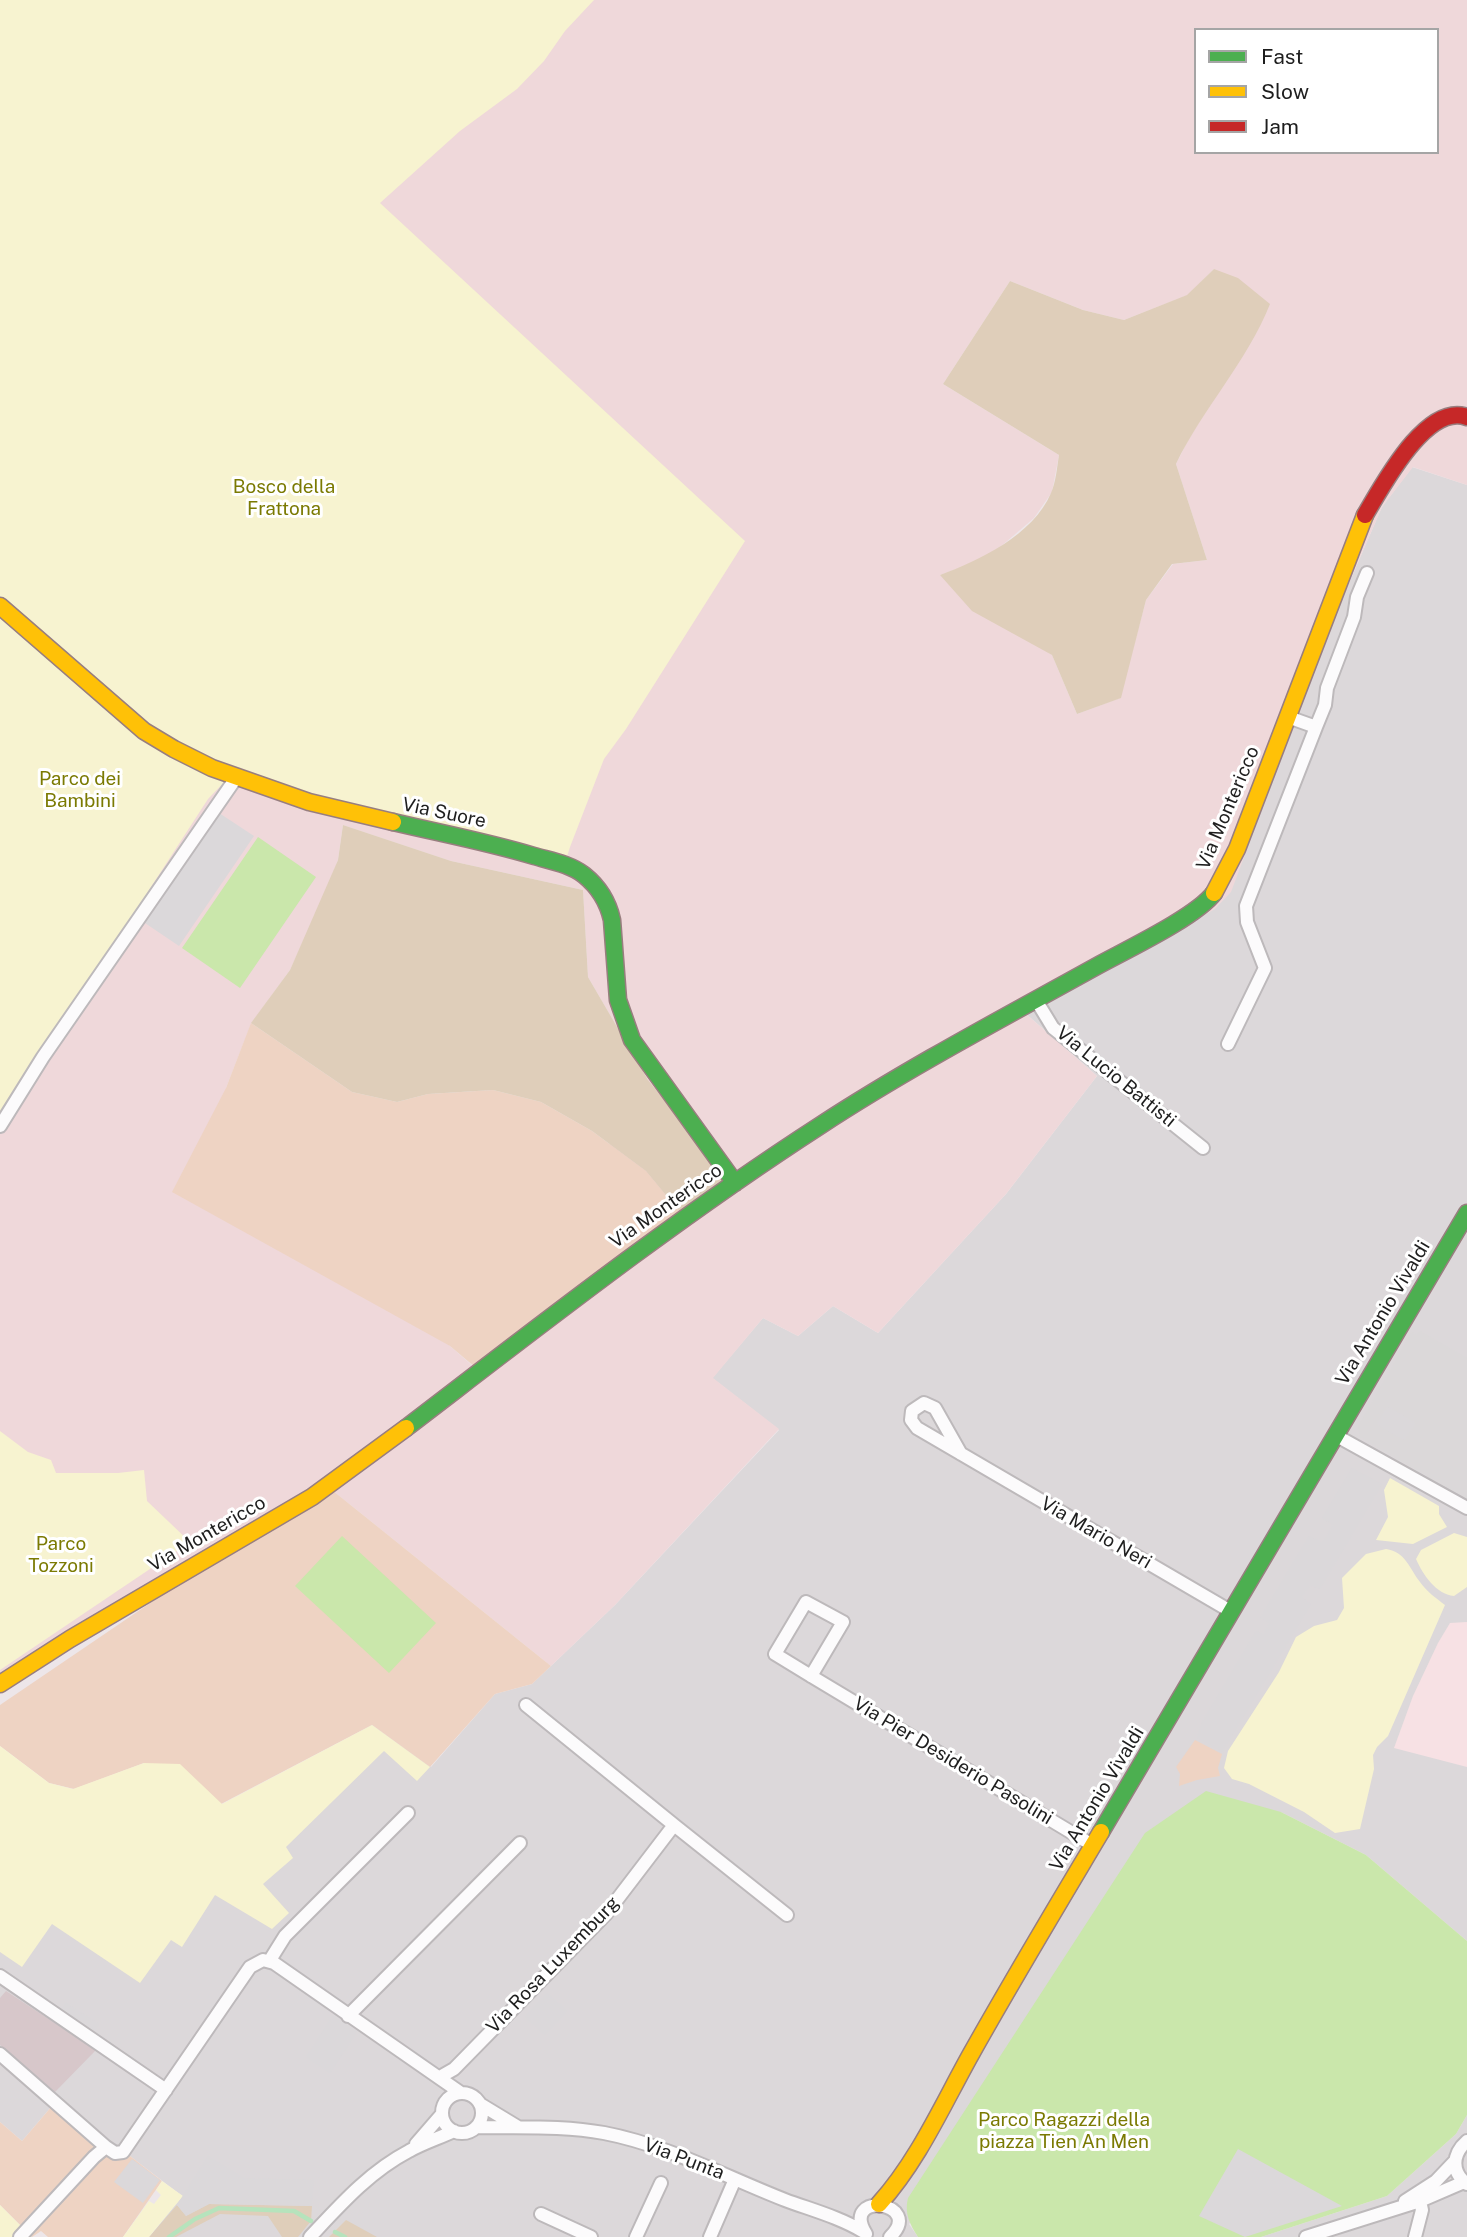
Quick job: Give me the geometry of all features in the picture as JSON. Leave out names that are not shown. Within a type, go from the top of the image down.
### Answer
[{"type":"street","name":"Via Montericco","points":[[0,1684],[70,1639],[312,1496],[370,1455],[636,1252],[821,1124],[936,1055],[1150,937],[1211,897],[1223,881],[1237,849],[1362,519],[1408,446],[1442,418],[1462,415],[1467,417]]},
{"type":"street","points":[[1228,1044],[1265,968],[1247,922],[1248,900],[1325,705],[1327,688],[1354,617],[1357,597],[1367,573]]},
{"type":"street","name":"Via Suore","points":[[0,606],[144,731],[174,749],[236,778],[352,814],[533,855],[571,867],[585,876],[599,890],[611,913],[618,1000],[632,1040],[735,1183]]},
{"type":"street","points":[[1288,717],[1316,727]]},
{"type":"street","points":[[0,1126],[43,1057],[236,778]]},
{"type":"street","name":"Via Lucio Battisti","points":[[1036,999],[1053,1028],[1203,1148]]},
{"type":"street","name":"Via Antonio Vivaldi","points":[[878,2208],[896,2185],[1001,2001],[1467,1213]]},
{"type":"street","points":[[1335,1435],[1467,1508]]},
{"type":"street","name":"Via Mario Neri","points":[[961,1454],[1232,1612]]},
{"type":"street","name":"Via Pier Desiderio Pasolini","points":[[811,1676],[843,1622],[806,1602],[775,1654],[811,1676],[1094,1846]]},
{"type":"street","points":[[526,1705],[787,1915]]},
{"type":"street","points":[[270,1960],[285,1936],[408,1813]]},
{"type":"street","name":"Via Rosa Luxemburg","points":[[440,2077],[454,2068],[606,1914],[674,1825]]},
{"type":"street","points":[[348,2016],[520,1843]]},
{"type":"street","points":[[0,2054],[111,2152],[119,2153],[126,2149],[250,1967],[258,1961],[270,1960],[464,2094]]},
{"type":"street","points":[[0,1976],[166,2090]]},
{"type":"street","points":[[454,2068],[464,2094]]},
{"type":"street","points":[[440,2077],[447,2100],[464,2094]]},
{"type":"street","name":"Via Punta","points":[[464,2094],[518,2127]]},
{"type":"street","name":"Via Punta","points":[[411,2150],[442,2114],[447,2100]]},
{"type":"street","points":[[476,2127],[481,2116],[480,2104]]},
{"type":"street","points":[[442,2114],[446,2124],[454,2131]]},
{"type":"street","name":"Via Punta","points":[[310,2237],[360,2184],[383,2166],[454,2131],[466,2132],[476,2127],[602,2133],[635,2140],[843,2220],[866,2235]]},
{"type":"street","points":[[1391,2211],[1436,2181],[1455,2161],[1459,2149],[1467,2141]]},
{"type":"street","points":[[20,2237],[106,2147]]},
{"type":"street","points":[[1306,2237],[1391,2211],[1466,2183],[1457,2173],[1455,2161]]},
{"type":"street","points":[[711,2237],[735,2179]]},
{"type":"street","points":[[636,2237],[661,2183]]},
{"type":"street","points":[[1415,2237],[1422,2210],[1420,2201]]},
{"type":"street","points":[[843,2220],[878,2208],[897,2217],[897,2234]]},
{"type":"street","name":"Via Punta","points":[[866,2235],[861,2222],[878,2208]]},
{"type":"street","points":[[541,2214],[591,2237]]},
{"type":"shaded area","points":[[1214,269],[1238,278],[1270,304],[1249,346],[1176,464],[1207,560],[1172,564],[1146,600],[1121,698],[1077,714],[1052,655],[972,611],[940,575],[988,554],[1032,521],[1051,493],[1059,455],[943,384],[1010,281],[1083,310],[1124,320],[1187,295]]},
{"type":"shaded area","points":[[1412,467],[1467,485],[1467,1941],[1366,1855],[1281,1812],[909,2224],[918,2237],[149,2237],[182,2196],[130,2156],[101,2151],[51,2107],[22,2141],[0,2122],[0,1934],[372,1725],[431,1767],[495,1694],[532,1684],[615,1605],[779,1430],[712,1378],[763,1318],[798,1336],[833,1306],[878,1333],[1006,1194],[1097,1076],[1025,1013],[1333,620],[1382,507]]},
{"type":"shaded area","points":[[216,811],[254,836],[179,946],[142,921]]},
{"type":"shaded area","points":[[343,825],[451,861],[583,890],[588,977],[648,1080],[735,1189],[684,1217],[646,1171],[592,1131],[541,1102],[493,1090],[428,1094],[397,1102],[352,1092],[251,1023],[290,970],[338,860]]},
{"type":"shaded area","points":[[251,1023],[352,1092],[397,1102],[428,1094],[493,1090],[541,1102],[592,1131],[646,1171],[684,1217],[476,1368],[450,1346],[172,1192],[226,1088]]},
{"type":"shaded area","points":[[1420,1331],[1467,1358],[1467,1499],[1360,1437],[1358,1427],[1412,1332],[1417,1335]]},
{"type":"shaded area","points":[[1387,1406],[1416,1423],[1405,1441],[1376,1424]]},
{"type":"shaded area","points":[[1352,1468],[1382,1484],[1320,1589],[1310,1586],[1301,1597],[1311,1604],[1222,1752],[1197,1738],[1201,1724],[1256,1631],[1264,1634],[1269,1623],[1260,1618],[1309,1536],[1323,1542],[1333,1525],[1322,1518]]},
{"type":"shaded area","points":[[327,1486],[551,1666],[532,1684],[495,1694],[430,1767],[372,1725],[221,1804],[144,1763],[74,1789],[49,1783],[0,1746],[0,1705],[162,1595],[305,1509]]},
{"type":"shaded area","points":[[1467,1622],[1467,1767],[1394,1748],[1413,1696],[1438,1643],[1450,1623]]},
{"type":"shaded area","points":[[1195,1740],[1222,1754],[1218,1768],[1220,1776],[1179,1786],[1180,1774],[1176,1767]]},
{"type":"shaded area","points":[[6,1991],[96,2050],[55,2092],[0,2045],[0,1998]]},
{"type":"shaded area","points":[[547,1993],[567,2011],[545,2035],[525,2017]]},
{"type":"shaded area","points":[[66,2003],[99,2024],[93,2033],[60,2012]]},
{"type":"shaded area","points":[[333,2016],[357,2032],[330,2073],[306,2057]]},
{"type":"shaded area","points":[[52,2106],[101,2151],[130,2156],[162,2181],[123,2237],[48,2237],[41,2231],[32,2237],[0,2205],[0,2122],[22,2141]]},
{"type":"shaded area","points":[[1467,2115],[1467,2237],[1261,2237],[1387,2196],[1456,2134]]},
{"type":"shaded area","points":[[1238,2149],[1342,2206],[1245,2237],[1199,2216]]},
{"type":"shaded area","points":[[208,2156],[244,2178],[314,2180],[312,2206],[209,2204],[186,2216],[177,2205]]},
{"type":"shaded area","points":[[132,2159],[160,2180],[143,2203],[114,2182]]},
{"type":"shaded area","points":[[209,2204],[312,2206],[311,2221],[298,2237],[282,2237],[268,2216],[220,2214],[176,2237],[149,2237],[177,2205],[186,2216]]},
{"type":"shaded area","points":[[346,2220],[377,2237],[329,2237]]},
{"type":"green space","name":"Bosco della Frattona","points":[[0,0],[594,0],[517,89],[460,131],[380,203],[745,541],[626,729],[604,759],[564,866],[231,775],[208,799],[0,1120]]},
{"type":"green space","name":"Parco dei Bambini","points":[[281,0],[1467,0],[1467,485],[1413,467],[1382,507],[1333,620],[1231,892],[1215,909],[1026,1014],[1097,1076],[1006,1194],[878,1333],[833,1306],[798,1336],[763,1318],[713,1378],[779,1429],[615,1605],[551,1666],[327,1486],[0,1678],[0,290]],"holes":[[[1214,269],[1212,401],[1176,464],[1207,560],[1173,564],[1146,600],[1120,698],[1077,714],[1052,655],[940,575],[973,563],[999,548],[1034,518],[1052,492],[1059,455],[943,384],[1010,281],[1083,310],[1124,320],[1188,295]],[[343,825],[451,861],[583,890],[588,977],[648,1080],[475,1368],[450,1346],[226,1088],[251,1024],[290,970],[322,901],[338,860]]]},
{"type":"green space","points":[[258,837],[316,877],[240,988],[182,948]]},
{"type":"green space","name":"Parco Tozzoni","points":[[0,1431],[28,1452],[51,1460],[56,1473],[118,1473],[144,1470],[147,1501],[190,1542],[0,1670]]},
{"type":"green space","points":[[1390,1478],[1439,1506],[1439,1514],[1447,1527],[1413,1544],[1376,1540],[1388,1517],[1384,1490]]},
{"type":"green space","points":[[1454,1533],[1467,1537],[1467,1587],[1454,1596],[1441,1592],[1431,1583],[1416,1559],[1421,1550]]},
{"type":"green space","points":[[342,1536],[436,1623],[389,1673],[295,1586]]},
{"type":"green space","points":[[1386,1549],[1403,1557],[1423,1586],[1445,1605],[1388,1736],[1373,1755],[1374,1769],[1360,1829],[1335,1833],[1304,1812],[1249,1784],[1232,1779],[1224,1768],[1228,1751],[1279,1672],[1296,1637],[1314,1626],[1337,1620],[1344,1608],[1342,1578],[1366,1554]]},
{"type":"green space","points":[[372,1725],[430,1767],[417,1781],[384,1751],[286,1847],[293,1858],[263,1884],[289,1913],[272,1929],[215,1895],[182,1947],[171,1940],[140,1983],[52,1924],[22,1967],[0,1952],[0,1746],[49,1783],[73,1789],[144,1763],[180,1764],[222,1804]]},
{"type":"green space","name":"Parco Ragazzi della piazza Tien An Men","points":[[1206,1791],[1281,1812],[1366,1855],[1467,1941],[1467,2115],[1456,2134],[1387,2196],[1261,2237],[918,2237],[908,2219],[908,2198],[1145,1833]]},
{"type":"green space","points":[[162,2181],[183,2196],[149,2237],[123,2237],[149,2201],[154,2204],[161,2195],[156,2190]]},
{"type":"green space","points":[[0,2205],[24,2229],[17,2237],[0,2237]]},
{"type":"waterway","points":[[169,2237],[195,2219],[219,2208],[294,2211],[311,2221]]},
{"type":"waterway","points":[[335,2232],[345,2237]]},
{"type":"traffic: fast","points":[[393,822],[560,863],[579,871],[594,885],[605,901],[612,920],[618,1000],[632,1040],[735,1183]]},
{"type":"traffic: fast","points":[[406,1428],[610,1272],[767,1160],[923,1063],[1177,922],[1214,893]]},
{"type":"traffic: fast","points":[[1101,1832],[1467,1213]]},
{"type":"traffic: slow","points":[[1214,893],[1237,849],[1365,515]]},
{"type":"traffic: slow","points":[[0,606],[144,731],[174,749],[212,768],[309,802],[393,822]]},
{"type":"traffic: slow","points":[[0,1684],[70,1639],[312,1497],[406,1428]]},
{"type":"traffic: slow","points":[[879,2204],[918,2151],[1003,1998],[1101,1832]]},
{"type":"traffic: jam","points":[[1365,515],[1394,468],[1421,434],[1436,422],[1452,416],[1467,417]]}]
